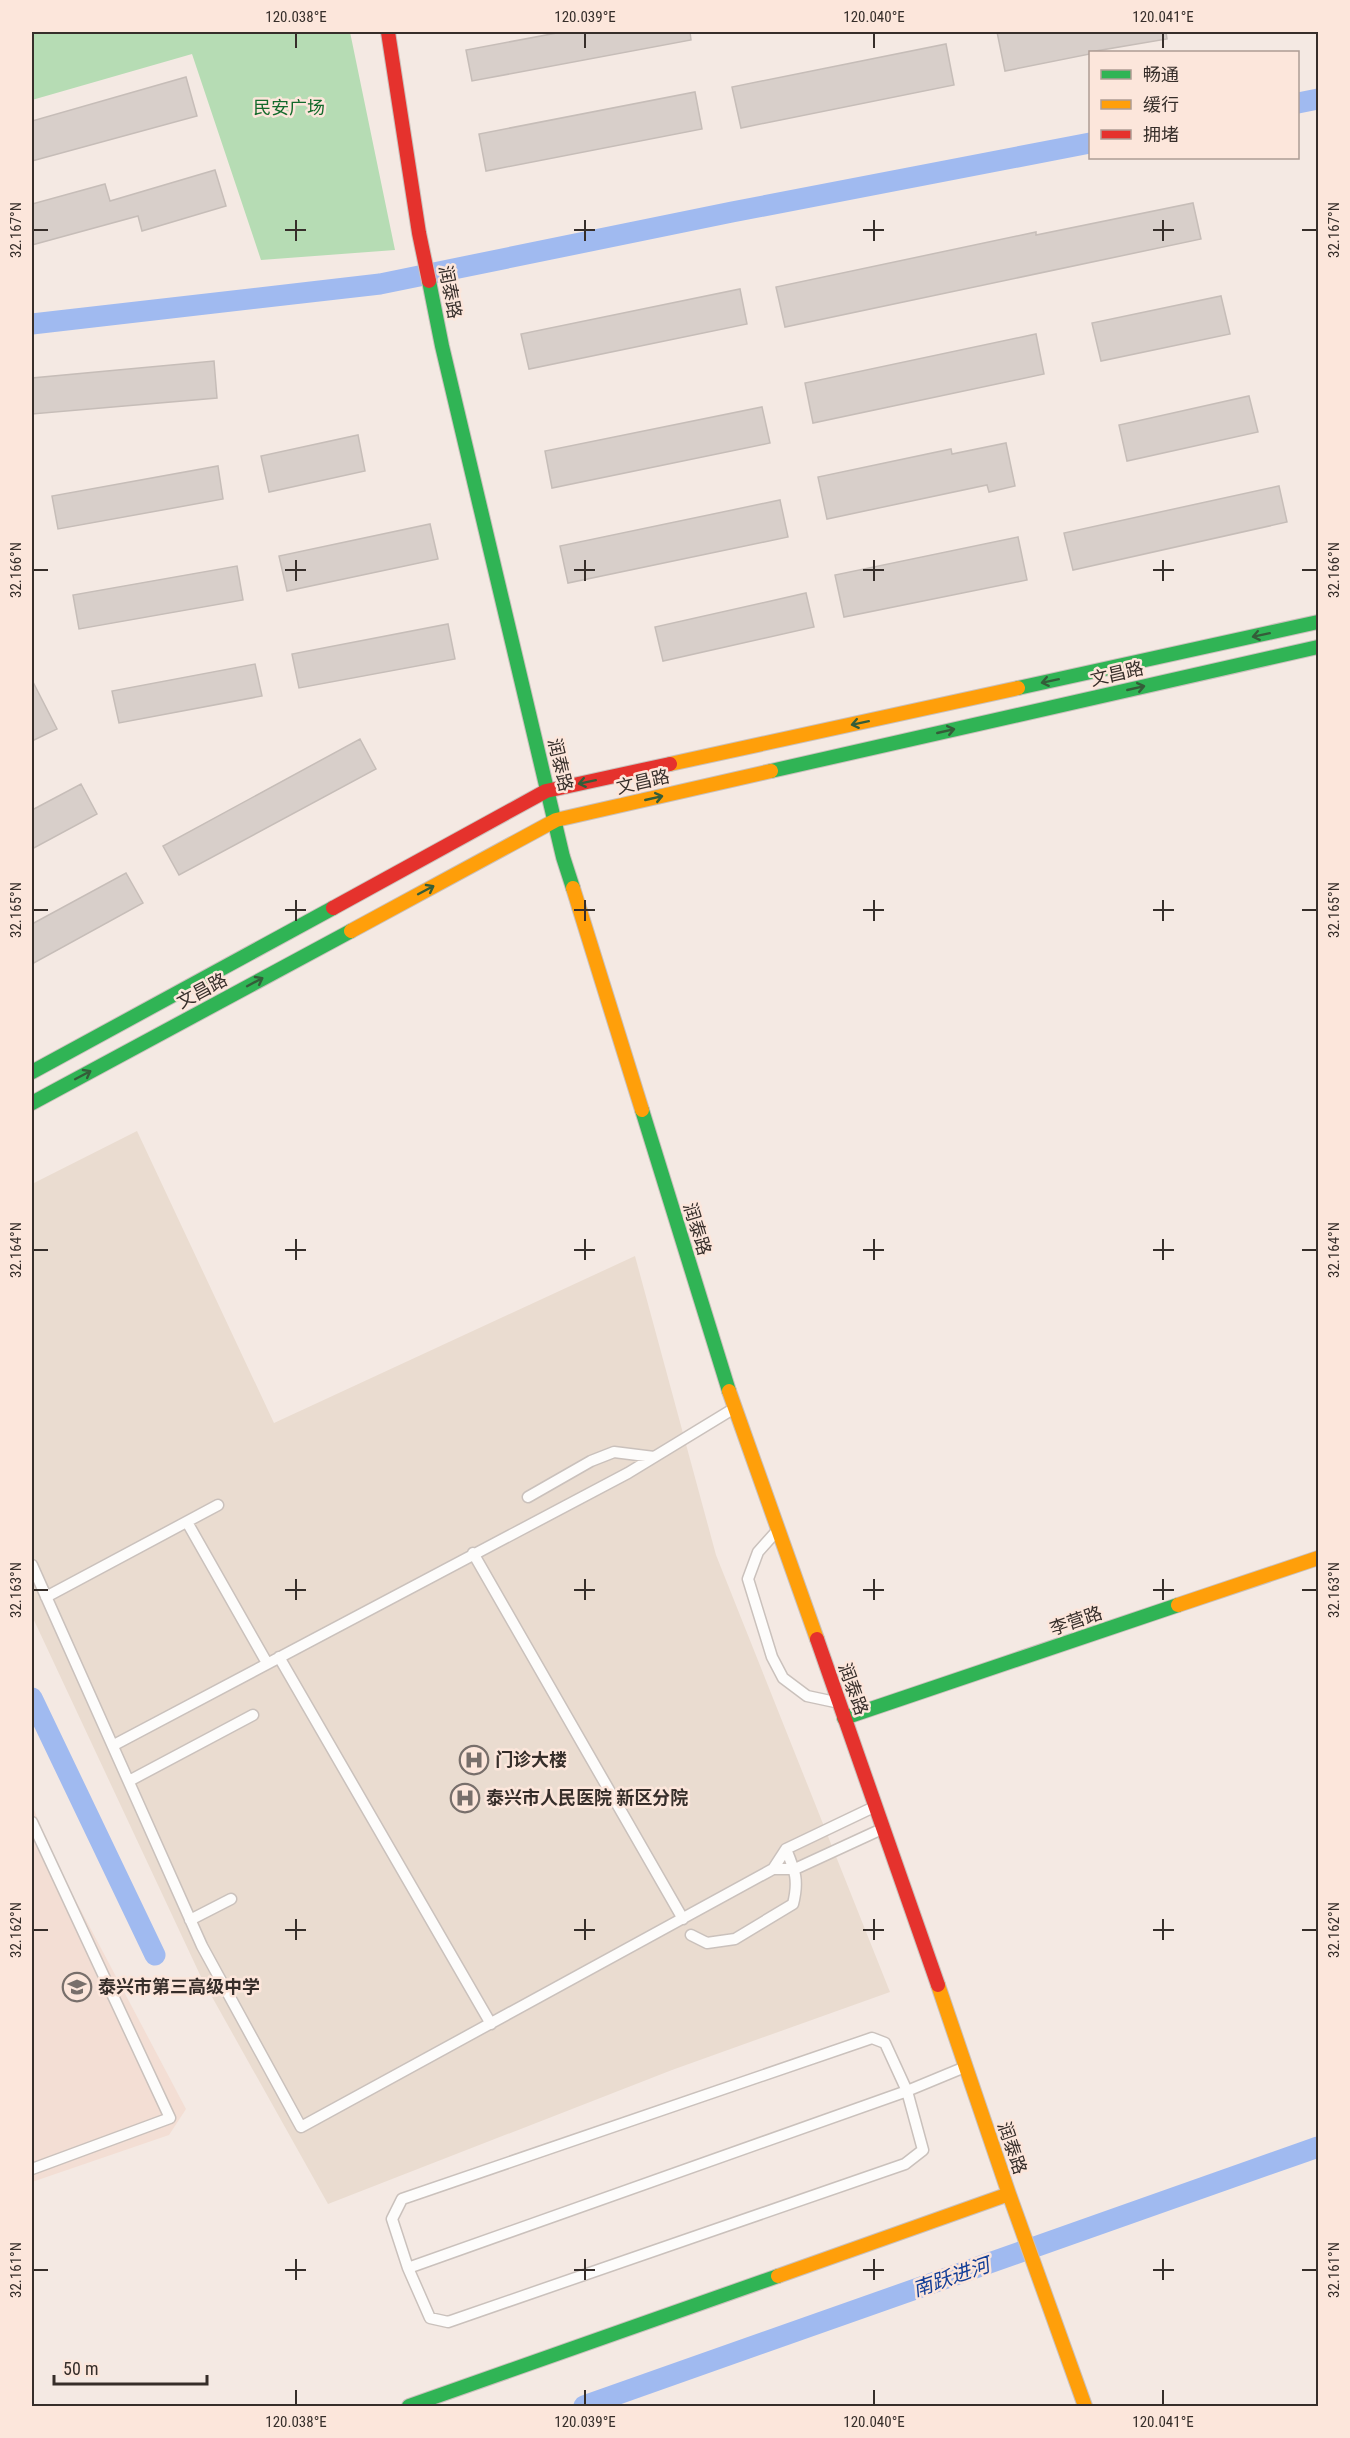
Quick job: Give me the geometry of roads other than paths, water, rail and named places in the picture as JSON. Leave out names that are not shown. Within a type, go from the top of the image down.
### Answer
[{"type":"street","name":"润泰路","points":[[388,32],[419,233],[442,345],[542,765],[546,791],[556,820],[562,857],[734,1408],[884,1827],[1009,2194],[1085,2406]]},
{"type":"street","name":"文昌路","points":[[32,1072],[546,791],[1318,622]]},
{"type":"street","name":"文昌路","points":[[32,1103],[556,820],[1318,647]]},
{"type":"street","name":"李营路","points":[[844,1718],[1318,1558]]},
{"type":"street","points":[[409,2406],[1009,2194]]},
{"type":"lane","points":[[114,1745],[628,1473],[734,1408]]},
{"type":"lane","points":[[528,1497],[591,1461],[614,1452],[654,1457]]},
{"type":"lane","points":[[46,1597],[218,1505]]},
{"type":"lane","points":[[187,1522],[267,1663]]},
{"type":"lane","points":[[777,1530],[758,1552],[748,1579],[772,1656],[783,1678],[807,1696],[839,1703]]},
{"type":"lane","points":[[473,1553],[683,1919]]},
{"type":"lane","points":[[32,1565],[202,1946],[301,2127],[773,1869],[786,1849],[876,1806]]},
{"type":"lane","points":[[279,1656],[491,2024]]},
{"type":"lane","points":[[129,1781],[253,1715]]},
{"type":"lane","points":[[32,1822],[170,2118],[32,2169]]},
{"type":"lane","points":[[773,1869],[795,1869],[884,1827]]},
{"type":"lane","points":[[692,1935],[707,1943],[735,1939],[793,1904],[797,1886],[795,1869],[786,1849]]},
{"type":"lane","points":[[190,1920],[231,1899]]},
{"type":"lane","points":[[872,2038],[885,2043],[907,2091],[923,2150],[905,2164],[448,2322],[430,2318],[408,2268],[392,2219],[402,2199],[872,2038]]},
{"type":"lane","points":[[408,2268],[907,2091],[965,2067]]},
{"type":"waterway","points":[[1299,103],[1318,99]]},
{"type":"waterway","points":[[32,324],[380,284],[732,212],[1089,143]]},
{"type":"waterway","points":[[32,1698],[155,1955]]},
{"type":"waterway","name":"南跃进河","points":[[584,2406],[1318,2147]]},
{"type":"place","name":"门诊大楼","points":[[474,1760]]},
{"type":"place","name":"泰兴市人民医院 新区分院","points":[[465,1798]]},
{"type":"place","name":"泰兴市第三高级中学","points":[[77,1987]]},
{"type":"park label","name":"民安广场","points":[[289,108]]}]
